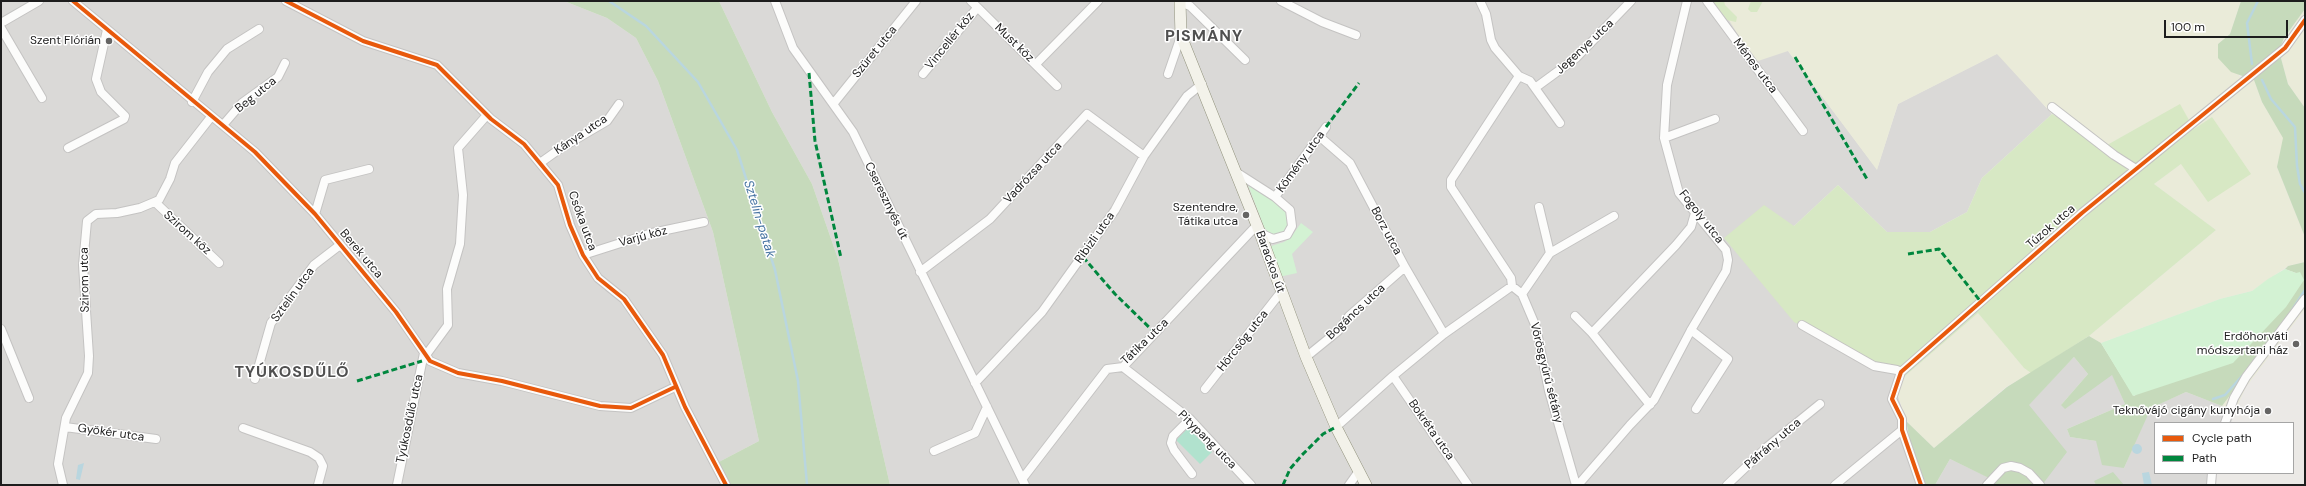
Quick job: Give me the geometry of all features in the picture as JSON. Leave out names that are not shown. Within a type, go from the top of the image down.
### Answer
[{"type":"street","points":[[1,23],[39,1]]},
{"type":"street","name":"Berek utca","points":[[73,1],[192,102],[223,125],[255,152],[315,214],[396,312],[430,361],[458,373],[502,381],[600,406],[631,408],[675,386]]},
{"type":"street","name":"Csóka utca","points":[[286,1],[363,41],[437,65],[487,115],[524,144],[558,185],[570,225],[583,255],[598,278],[624,299],[664,355],[675,386],[726,485]]},
{"type":"street","name":"Cseresznyés út","points":[[775,1],[793,48],[809,73],[834,103],[853,132],[920,272],[1024,481]]},
{"type":"street","name":"Szüret utca","points":[[834,103],[916,1]]},
{"type":"street","name":"Must köz","points":[[971,1],[1057,86]]},
{"type":"street","points":[[1036,64],[1098,1]]},
{"type":"street","points":[[1281,1],[1322,22],[1356,35]]},
{"type":"street","points":[[1480,1],[1486,14],[1491,40],[1495,48],[1519,76],[1530,81],[1560,123]]},
{"type":"street","name":"Jegenye utca","points":[[1535,88],[1576,58],[1631,1]]},
{"type":"street","name":"Fogoly utca","points":[[1577,485],[1630,425],[1650,405],[1691,330],[1726,271],[1728,260],[1726,250],[1679,193],[1664,138],[1667,85],[1688,1]]},
{"type":"street","name":"Ménes utca","points":[[1707,1],[1803,131]]},
{"type":"street","points":[[1180,2],[1190,6],[1245,60]]},
{"type":"street","name":"Barackos út","points":[[1168,74],[1181,36],[1180,2]]},
{"type":"street","name":"Vincellér köz","points":[[923,74],[978,8]]},
{"type":"street","name":"Túzok utca","points":[[1922,485],[1902,430],[1902,419],[1892,399],[1902,372],[2082,213],[2285,48],[2305,20]]},
{"type":"street","points":[[1,28],[42,98]]},
{"type":"street","points":[[192,102],[208,72],[227,49],[259,29]]},
{"type":"street","points":[[68,148],[124,119],[125,116],[101,92],[96,79],[107,30]]},
{"type":"street","name":"Barackos út","points":[[1181,36],[1202,84],[1306,357],[1336,428],[1366,485]]},
{"type":"street","name":"Beg utca","points":[[223,125],[242,103],[278,77],[285,63]]},
{"type":"street","name":"Vörösgyűrű sétány","points":[[1519,76],[1451,180],[1451,187],[1511,278],[1512,286],[1522,294],[1536,327],[1549,391],[1577,485]]},
{"type":"street","name":"Ribizli utca","points":[[975,383],[1042,312],[1083,257],[1119,203],[1144,156],[1187,96],[1202,84]]},
{"type":"street","name":"Kánya utca","points":[[540,163],[561,148],[607,121],[619,104]]},
{"type":"street","points":[[2052,107],[2136,169]]},
{"type":"street","name":"Vadrózsa utca","points":[[920,272],[990,219],[1087,114],[1144,156]]},
{"type":"street","name":"Tyúkosdűlő utca","points":[[397,485],[425,354],[448,325],[447,289],[460,244],[463,195],[458,148],[487,115]]},
{"type":"street","points":[[155,202],[165,190],[176,163],[211,117]]},
{"type":"street","points":[[1664,138],[1715,119]]},
{"type":"street","name":"Kömény utca","points":[[1275,197],[1326,127]]},
{"type":"street","name":"Borz utca","points":[[1319,136],[1350,163],[1405,267],[1444,334]]},
{"type":"street","points":[[315,214],[325,180],[369,169]]},
{"type":"street","points":[[1236,172],[1275,197],[1290,210],[1292,221],[1287,235],[1278,239],[1272,239],[1258,229]]},
{"type":"street","name":"Szirom köz","points":[[155,202],[220,262]]},
{"type":"street","name":"Szirom utca","points":[[62,485],[58,464],[66,427],[66,418],[88,373],[89,356],[83,265],[87,221],[96,214],[117,213],[155,202]]},
{"type":"street","points":[[1539,207],[1550,252]]},
{"type":"street","points":[[1592,333],[1681,239],[1691,227],[1695,212]]},
{"type":"street","points":[[1522,294],[1550,252],[1614,216]]},
{"type":"street","name":"Varjú köz","points":[[583,255],[652,234],[704,222]]},
{"type":"street","name":"Tátika utca","points":[[1024,481],[1094,383],[1107,369],[1123,367],[1258,229]]},
{"type":"street","name":"Sztelin utca","points":[[255,379],[271,323],[314,265],[340,245]]},
{"type":"street","name":"Bogáncs utca","points":[[1306,357],[1338,330],[1350,316],[1405,267]]},
{"type":"street","points":[[1336,428],[1393,376],[1444,334],[1512,286]]},
{"type":"street","name":"Hörcsög utca","points":[[1205,389],[1281,292]]},
{"type":"street","points":[[2225,422],[2234,398],[2246,377],[2305,299]]},
{"type":"street","points":[[1575,316],[1592,333],[1650,405]]},
{"type":"street","points":[[1802,325],[1874,366],[1902,372]]},
{"type":"street","points":[[1,328],[29,398]]},
{"type":"street","points":[[1691,330],[1728,359],[1696,409]]},
{"type":"street","name":"Pitypang utca","points":[[1123,367],[1190,419],[1251,485]]},
{"type":"street","name":"Bokréta utca","points":[[1393,376],[1468,485]]},
{"type":"street","name":"Páfrány utca","points":[[1727,485],[1767,447],[1820,404]]},
{"type":"street","points":[[934,451],[975,433],[987,407]]},
{"type":"street","points":[[1190,419],[1173,436],[1172,442],[1174,450],[1192,474]]},
{"type":"street","name":"Gyökér utca","points":[[66,427],[156,439]]},
{"type":"street","points":[[243,428],[310,452],[319,458],[322,466],[318,485]]},
{"type":"street","points":[[1835,485],[1902,430]]},
{"type":"street","points":[[1987,485],[2003,468],[2011,466],[2020,468],[2030,473],[2040,485]]},
{"type":"street","points":[[1349,485],[1359,471]]},
{"type":"street","points":[[2211,485],[2212,474]]},
{"type":"shaded area","points":[[1,1],[564,1],[607,18],[636,38],[658,81],[713,232],[759,441],[715,464],[726,485],[1,485]]},
{"type":"shaded area","points":[[719,1],[1717,1],[1788,51],[1877,169],[1898,104],[1998,53],[2052,114],[1982,178],[1967,212],[1930,232],[1887,232],[1838,185],[1794,226],[1873,366],[1905,376],[1897,393],[1906,421],[1919,485],[890,485],[838,259],[812,184],[772,112]]},
{"type":"shaded area","points":[[2074,357],[2088,374],[2061,405],[2112,374],[2125,404],[2067,429],[2070,437],[2096,441],[2124,468],[2150,408],[2186,392],[2235,411],[2231,422],[2154,422],[2154,474],[2216,474],[2216,485],[2042,485],[2028,405]]},
{"type":"shaded area","points":[[1950,459],[1994,480],[1991,485],[1935,485]]},
{"type":"green space","points":[[564,1],[719,1],[772,112],[812,184],[838,259],[890,485],[726,485],[715,464],[759,441],[713,232],[658,81],[636,38],[607,18]]},
{"type":"green space","points":[[1712,1],[1724,1],[1725,5],[1737,17],[1736,22],[1727,20]]},
{"type":"green space","points":[[1717,1],[2241,1],[2230,34],[2218,44],[2240,77],[2254,80],[2262,102],[2284,139],[2277,167],[2305,237],[2305,262],[2288,266],[2252,291],[2220,299],[2101,343],[2089,336],[2216,230],[2154,184],[2181,164],[2212,117],[2194,130],[2180,105],[2107,145],[2052,114],[1997,54],[1898,104],[1877,170],[1788,51],[1755,62]]},
{"type":"green space","points":[[1751,1],[1763,1],[1757,12],[1751,12],[1748,9]]},
{"type":"green space","points":[[2241,1],[2305,1],[2305,9],[2284,38],[2279,51],[2288,84],[2305,108],[2305,237],[2277,167],[2283,138],[2262,102],[2254,80],[2231,72],[2218,58],[2218,44],[2230,34]]},
{"type":"green space","points":[[2305,9],[2305,108],[2288,84],[2279,51],[2284,38]]},
{"type":"green space","points":[[2180,104],[2194,129],[2212,117],[2251,174],[2208,202],[2181,164],[2154,184],[2216,230],[2089,336],[2031,373],[2024,368],[1978,313],[1905,376],[1873,366],[1794,322],[1724,238],[1764,205],[1794,226],[1838,185],[1887,232],[1930,232],[1967,212],[1982,178],[2052,114],[2107,145]]},
{"type":"green space","points":[[1247,182],[1278,202],[1288,212],[1288,228],[1283,233],[1276,235],[1268,232],[1264,227]]},
{"type":"green space","points":[[1301,223],[1313,232],[1292,254],[1297,273],[1279,277],[1268,247],[1284,242],[1291,237]]},
{"type":"green space","points":[[2305,262],[2305,295],[2222,406],[2186,392],[2151,408],[2124,468],[2102,465],[2096,441],[2070,437],[2067,429],[2125,404],[2112,375],[2065,409],[2061,405],[2088,374],[2074,357],[2029,405],[2067,452],[2042,485],[1991,485],[1993,480],[1950,459],[1935,485],[1919,485],[1906,421],[1934,448],[2007,387],[2089,336],[2101,343],[2134,396],[2296,273],[2285,269],[2288,266]]},
{"type":"green space","points":[[2285,269],[2296,273],[2300,272],[2304,280],[2286,307],[2233,363],[2133,396],[2101,343],[2220,299],[2252,291]]},
{"type":"green space","points":[[2305,295],[2305,309],[2246,387],[2235,411],[2222,406]]},
{"type":"green space","points":[[1978,312],[2024,368],[2031,373],[2006,387],[1934,448],[1906,421],[1897,392],[1905,376]]},
{"type":"green space","points":[[1188,428],[1212,452],[1200,464],[1176,440]]},
{"type":"green space","points":[[2113,472],[2124,485],[2096,485],[2094,481]]},
{"type":"water","points":[[2135,444],[2139,444],[2141,445],[2141,453],[2135,454],[2132,451],[2132,447]]},
{"type":"water","points":[[84,463],[80,480],[76,479],[78,465]]},
{"type":"water","points":[[2149,472],[2152,485],[2144,485],[2142,473]]},
{"type":"waterway","name":"Sztelin-patak","points":[[609,1],[646,26],[698,82],[737,150],[775,270],[798,381],[807,485]]},
{"type":"waterway","points":[[2252,64],[2247,23],[2258,1]]},
{"type":"waterway","points":[[2262,80],[2271,99],[2295,127],[2297,166],[2300,184],[2305,193]]},
{"type":"waterway","points":[[2292,310],[2305,290]]},
{"type":"waterway","points":[[2213,399],[2225,395],[2242,376]]},
{"type":"marked path","points":[[1795,57],[1867,179]]},
{"type":"marked path","points":[[809,73],[815,141],[841,258]]},
{"type":"marked path","points":[[1326,127],[1359,83]]},
{"type":"marked path","points":[[1908,254],[1939,249],[1981,302]]},
{"type":"marked path","points":[[1083,257],[1115,294],[1155,333]]},
{"type":"marked path","points":[[357,381],[422,361]]},
{"type":"marked path","points":[[1283,485],[1290,469],[1302,455],[1323,434],[1336,427]]},
{"type":"cycle path","points":[[73,1],[255,152],[315,214],[396,312],[430,361],[458,373],[502,381],[600,406],[631,408],[675,387]]},
{"type":"cycle path","points":[[286,1],[363,41],[437,65],[491,119],[524,144],[558,185],[570,225],[583,255],[598,278],[624,299],[663,355],[685,407],[726,485]]},
{"type":"cycle path","points":[[1921,485],[1902,430],[1902,419],[1892,399],[1901,372],[2082,213],[2285,48],[2305,20]]},
{"type":"place","name":"Szent Flórián","points":[[109,41]]},
{"type":"place","name":"Szentendre, Tátika utca","points":[[1246,215]]},
{"type":"place","name":"Erdőhorváti módszertani ház","points":[[2296,344]]},
{"type":"place","name":"Teknővájó cigány kunyhója","points":[[2268,411]]},
{"type":"district","name":"PISMÁNY","points":[[1204,37]]},
{"type":"district","name":"TYÚKOSDŰLŐ","points":[[292,373]]}]
